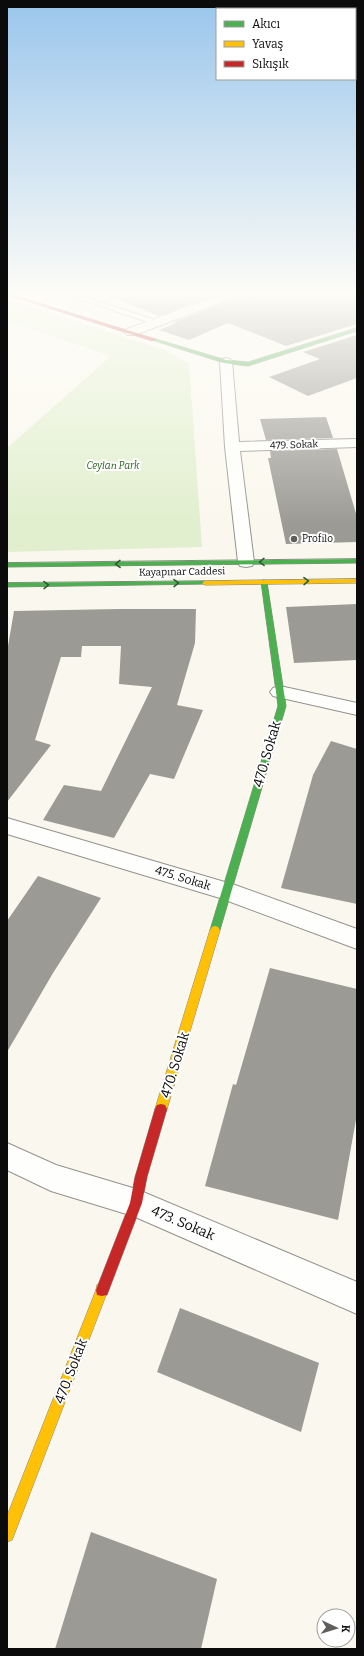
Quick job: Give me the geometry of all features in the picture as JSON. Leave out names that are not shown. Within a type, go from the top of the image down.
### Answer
[{"type":"street","points":[[227,370],[232,447],[246,562]]},
{"type":"street","name":"479. Sokak","points":[[232,447],[357,443]]},
{"type":"street","name":"Kayapınar Caddesi","points":[[7,565],[357,561]]},
{"type":"street","name":"Kayapınar Caddesi","points":[[7,585],[357,581]]},
{"type":"street","name":"470. Sokak","points":[[7,1535],[136,1203],[141,1177],[282,706],[264,582]]},
{"type":"street","points":[[280,692],[357,710]]},
{"type":"street","name":"475. Sokak","points":[[7,826],[227,891],[357,940]]},
{"type":"street","name":"473. Sokak","points":[[7,1156],[51,1177],[136,1203],[357,1298]]},
{"type":"green space","name":"Ceylan Park","points":[[95,370],[189,370],[202,547],[7,552],[7,448]]},
{"type":"building","points":[[288,370],[357,370],[357,378],[308,396],[269,377]]},
{"type":"building","points":[[326,417],[333,438],[266,440],[260,419]]},
{"type":"building","points":[[337,449],[357,517],[357,542],[286,544],[268,458],[271,458],[270,451]]},
{"type":"building","points":[[357,604],[357,660],[294,663],[286,607]]},
{"type":"building","points":[[196,609],[195,643],[177,705],[203,710],[174,779],[150,774],[114,838],[43,820],[64,785],[101,791],[152,687],[119,684],[121,646],[82,646],[81,657],[61,657],[35,740],[51,745],[7,802],[7,652],[14,611]]},
{"type":"building","points":[[331,741],[357,749],[357,904],[281,888],[313,775]]},
{"type":"building","points":[[38,876],[101,898],[53,973],[7,1052],[7,921]]},
{"type":"building","points":[[270,968],[357,989],[357,1114],[338,1220],[205,1186],[233,1084],[236,1085]]},
{"type":"building","points":[[180,1308],[319,1363],[301,1432],[157,1372]]},
{"type":"building","points":[[91,1532],[217,1579],[201,1649],[55,1649]]},
{"type":"traffic: fast","points":[[7,565],[357,561]]},
{"type":"traffic: fast","points":[[215,930],[282,706],[264,582]]},
{"type":"traffic: fast","points":[[7,585],[205,583]]},
{"type":"traffic: slow","points":[[205,583],[357,581]]},
{"type":"traffic: slow","points":[[161,1109],[215,930]]},
{"type":"traffic: slow","points":[[7,1535],[102,1290]]},
{"type":"traffic: jam","points":[[102,1290],[136,1203],[141,1177],[161,1109]]},
{"type":"place","name":"Profilo","points":[[294,539]]}]
